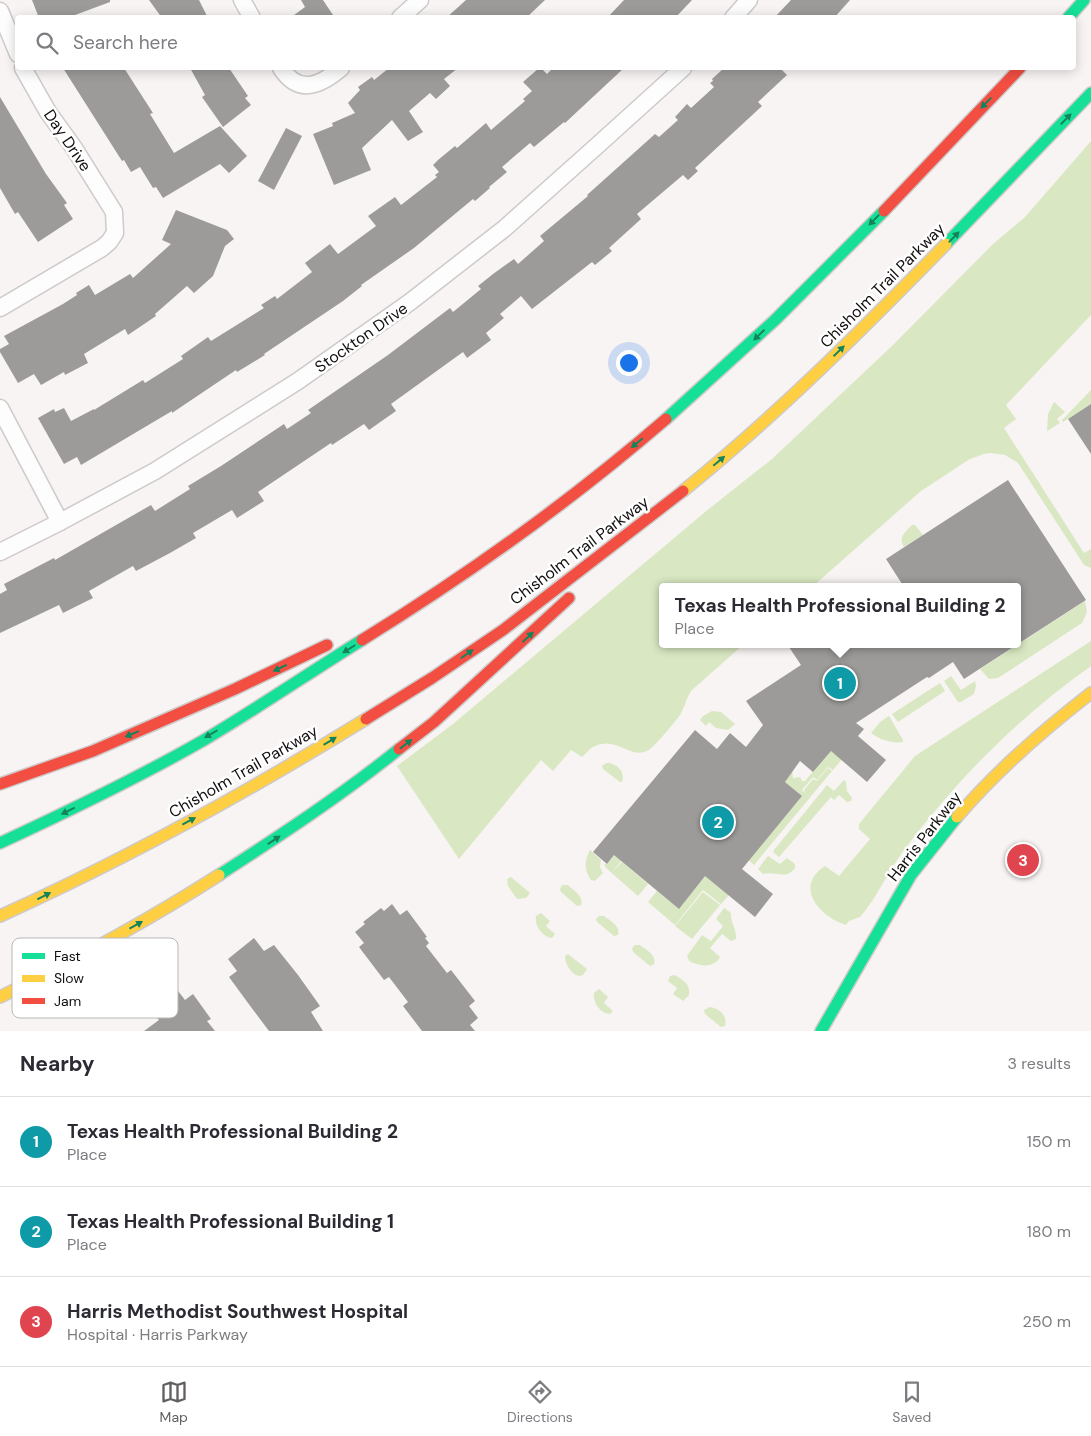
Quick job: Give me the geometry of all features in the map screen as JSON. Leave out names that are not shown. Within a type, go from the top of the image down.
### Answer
[{"type":"main road","points":[[1071,15],[1084,0]]},
{"type":"main road","points":[[0,843],[66,813],[157,766],[245,715],[435,594],[500,550],[624,454],[739,355],[845,250],[1018,70]]},
{"type":"main road","name":"Chisholm Trail Parkway","points":[[0,916],[130,853],[257,784],[354,727],[466,656],[557,590],[682,492],[760,426],[953,238],[1091,94]]},
{"type":"main road","points":[[595,574],[682,492]]},
{"type":"main road","points":[[112,938],[188,895],[301,822],[355,784],[434,722],[581,587]]},
{"type":"main road","points":[[0,784],[93,751],[235,689],[435,594]]},
{"type":"main road","name":"Harris Parkway","points":[[821,1031],[911,875],[924,857],[957,816],[1001,769],[1091,693]]},
{"type":"main road","points":[[0,997],[12,991]]},
{"type":"street","points":[[242,0],[250,15]]},
{"type":"street","points":[[403,15],[420,0]]},
{"type":"street","points":[[736,15],[749,0]]},
{"type":"street","points":[[0,11],[15,47]]},
{"type":"street","name":"Day Drive","points":[[0,308],[83,260],[109,242],[114,233],[114,212],[74,148],[48,112],[25,70]]},
{"type":"street","points":[[282,70],[287,77],[297,84],[309,85],[324,82],[339,70]]},
{"type":"street","name":"Stockton Drive","points":[[0,552],[60,522],[171,461],[298,381],[410,302],[505,228],[681,70]]},
{"type":"street","points":[[0,408],[60,522]]},
{"type":"green space","points":[[1091,141],[1091,315],[1006,405],[1016,419],[1004,428],[1084,553],[1091,549],[1091,568],[1084,565],[1018,463],[1005,455],[990,453],[970,459],[921,491],[817,583],[659,583],[659,648],[739,648],[692,690],[680,715],[661,739],[649,750],[636,752],[616,745],[602,744],[592,748],[582,757],[571,750],[553,771],[541,760],[459,859],[397,766],[453,724],[705,512],[772,459],[893,345],[993,244],[1025,217]]},
{"type":"green space","points":[[1091,390],[1091,404],[1063,422],[1062,420]]},
{"type":"green space","points":[[1054,402],[1065,412],[1057,419],[1060,423],[1047,431],[1048,414]]},
{"type":"green space","points":[[912,525],[915,525],[923,535],[904,547],[902,537]]},
{"type":"green space","points":[[1085,601],[1087,612],[1082,623],[998,678],[989,679],[980,669],[1012,648],[1021,648],[1021,642]]},
{"type":"green space","points":[[1091,641],[1091,666],[1039,706],[967,774],[945,798],[904,850],[860,917],[849,921],[846,925],[836,921],[819,908],[811,892],[811,883],[816,874],[825,866],[839,876],[870,839],[859,829],[859,824],[915,756]]},
{"type":"green space","points":[[951,676],[961,690],[975,681],[974,694],[958,702],[944,681]]},
{"type":"green space","points":[[940,683],[945,691],[898,722],[892,714]]},
{"type":"green space","points":[[712,711],[721,712],[735,724],[728,730],[716,728],[709,722],[706,726],[700,720]]},
{"type":"green space","points":[[889,716],[903,742],[886,740],[871,733],[880,722]]},
{"type":"green space","points":[[832,749],[843,758],[833,770],[828,767],[817,780],[813,777],[802,790],[805,793],[804,790],[813,779],[817,781],[828,768],[832,771],[754,865],[748,860],[802,796],[785,782],[792,770],[793,778],[800,777],[802,781],[805,781]]},
{"type":"green space","points":[[606,763],[613,764],[619,768],[623,774],[622,782],[603,769],[602,766]]},
{"type":"green space","points":[[844,780],[847,791],[852,798],[851,801],[847,802],[839,795],[834,800],[831,797],[779,857],[773,852],[827,785],[834,791]]},
{"type":"green space","points":[[675,782],[675,797],[612,872],[622,862],[648,884],[638,896],[606,868],[604,864],[607,864]]},
{"type":"green space","points":[[590,850],[601,860],[600,867],[603,873],[595,881],[591,880],[586,869]]},
{"type":"green space","points":[[768,856],[780,864],[787,858],[795,864],[795,868],[788,874],[763,874],[758,869]]},
{"type":"green space","points":[[707,872],[729,895],[721,904],[703,890],[675,925],[648,902],[657,891],[679,909]]},
{"type":"green space","points":[[511,877],[530,893],[526,898],[517,899],[508,886],[507,879]]},
{"type":"green space","points":[[562,885],[568,885],[578,894],[582,902],[581,905],[577,906],[561,892]]},
{"type":"green space","points":[[703,892],[720,905],[692,939],[675,926]]},
{"type":"green space","points":[[724,908],[731,913],[736,939],[731,941],[722,934],[710,948],[720,957],[710,965],[701,965],[689,961],[687,956],[702,935],[711,941],[723,926],[716,919]]},
{"type":"green space","points":[[541,913],[550,921],[546,926],[555,934],[552,938],[545,936],[536,924],[536,916]]},
{"type":"green space","points":[[599,916],[604,916],[614,924],[618,929],[618,935],[614,936],[597,922],[596,919]]},
{"type":"green space","points":[[635,945],[640,945],[650,953],[654,958],[654,964],[650,966],[633,952],[632,948]]},
{"type":"green space","points":[[568,954],[587,969],[583,975],[576,975],[569,968],[565,956]]},
{"type":"green space","points":[[674,975],[688,985],[689,995],[683,1001],[673,994],[677,988],[668,981],[670,976]]},
{"type":"green space","points":[[599,989],[608,997],[604,1003],[613,1011],[610,1014],[600,1010],[594,1000],[594,993]]},
{"type":"green space","points":[[710,1007],[722,1013],[726,1022],[725,1026],[721,1027],[705,1014],[704,1010]]},
{"type":"building","points":[[32,0],[110,0],[110,2],[75,15],[38,15]]},
{"type":"building","points":[[149,0],[199,0],[206,15],[160,15]]},
{"type":"building","points":[[301,0],[323,0],[333,15],[294,15],[305,7]]},
{"type":"building","points":[[466,0],[545,0],[529,15],[449,15]]},
{"type":"building","points":[[624,0],[692,0],[678,15],[610,15]]},
{"type":"building","points":[[791,0],[850,0],[837,15],[777,15]]},
{"type":"building","points":[[64,70],[125,70],[153,113],[150,114],[174,153],[220,126],[247,156],[229,173],[220,164],[163,198],[156,187],[153,188],[140,167],[131,172],[124,160],[122,161]]},
{"type":"building","points":[[191,70],[230,70],[248,96],[245,98],[251,105],[223,127],[202,97],[205,95]]},
{"type":"building","points":[[386,70],[455,70],[444,79],[450,86],[436,99],[430,93],[409,111],[423,132],[408,141],[392,120],[362,148],[371,170],[334,185],[313,134],[333,126],[332,123],[355,113],[348,103],[360,90],[358,87],[372,77],[374,80]]},
{"type":"building","points":[[537,70],[543,70],[547,74],[551,70],[622,70],[565,123],[534,147],[530,143],[502,167],[507,172],[475,201],[473,199],[414,248],[361,285],[343,301],[265,355],[237,372],[236,370],[172,413],[172,411],[81,465],[77,457],[64,464],[38,418],[54,409],[55,412],[64,408],[71,421],[94,410],[143,380],[145,383],[183,359],[181,356],[208,337],[211,341],[264,308],[261,305],[275,296],[277,299],[312,272],[305,263],[330,244],[338,254],[376,226],[368,216],[395,197],[401,205],[437,177],[435,175],[439,172],[433,165],[438,160],[455,146],[457,148],[486,123],[491,130],[525,101],[523,99],[532,91],[523,82]]},
{"type":"building","points":[[722,70],[782,70],[787,75],[758,102],[762,106],[695,168],[698,171],[688,180],[683,175],[637,214],[641,219],[609,248],[612,251],[595,265],[592,262],[532,309],[521,296],[500,314],[504,318],[486,333],[491,340],[467,358],[463,352],[391,404],[396,411],[369,430],[364,424],[332,445],[331,443],[258,492],[264,501],[237,518],[232,510],[193,533],[196,538],[170,553],[136,571],[133,566],[89,591],[93,598],[63,613],[59,605],[0,633],[0,594],[7,590],[4,584],[54,558],[55,560],[151,505],[155,511],[190,489],[188,486],[284,424],[287,429],[311,413],[308,410],[388,355],[450,308],[453,312],[481,289],[478,286],[493,274],[514,259],[518,264],[544,241],[540,236],[588,196],[655,134],[659,137],[678,120],[675,117],[687,104],[691,108],[714,87],[710,83],[713,81],[712,79]]},
{"type":"building","points":[[0,97],[46,174],[67,203],[64,205],[73,219],[38,242],[18,212],[15,214],[0,188]]},
{"type":"building","points":[[286,128],[302,136],[274,190],[258,181]]},
{"type":"building","points":[[176,210],[227,230],[234,239],[225,246],[213,276],[194,293],[187,286],[155,314],[156,316],[128,335],[125,329],[84,354],[88,363],[65,375],[64,372],[41,385],[34,374],[18,383],[0,352],[0,349],[9,344],[4,336],[63,304],[89,285],[95,295],[130,274],[133,278],[171,244],[162,240]]},
{"type":"building","points":[[1091,404],[1091,454],[1068,419]]},
{"type":"building","points":[[1008,480],[1086,600],[1021,642],[1021,583],[901,583],[886,559]]},
{"type":"building","points":[[790,648],[1012,648],[964,679],[953,662],[856,723],[864,729],[858,736],[886,760],[867,782],[831,751],[813,772],[800,761],[785,782],[802,796],[742,869],[773,894],[755,917],[705,876],[679,909],[614,855],[607,864],[593,852],[695,730],[717,749],[730,733],[746,747],[763,725],[746,701],[801,665]]},
{"type":"building","points":[[392,904],[400,915],[407,910],[427,937],[425,938],[429,943],[426,946],[447,973],[451,970],[475,1001],[469,1006],[478,1018],[470,1025],[475,1031],[422,1031],[403,1006],[408,1002],[389,977],[384,980],[359,947],[364,943],[355,932],[365,924],[363,922],[381,908],[384,911]]},
{"type":"building","points":[[254,938],[264,951],[274,945],[298,975],[320,1006],[311,1012],[323,1031],[269,1031],[248,1003],[229,977],[237,971],[228,959]]},
{"type":"building","points":[[178,991],[185,1000],[193,994],[211,1019],[207,1021],[215,1031],[144,1031],[159,1020],[157,1018],[178,1018]]},
{"type":"traffic: fast","points":[[1071,15],[1084,0]]},
{"type":"traffic: fast","points":[[946,244],[1091,93]]},
{"type":"traffic: fast","points":[[666,419],[775,320],[884,211]]},
{"type":"traffic: fast","points":[[0,843],[103,794],[204,740],[362,640]]},
{"type":"traffic: fast","points":[[219,875],[333,799],[399,749]]},
{"type":"traffic: fast","points":[[821,1031],[911,875],[957,817]]},
{"type":"traffic: slow","points":[[683,491],[785,402],[883,308],[946,244]]},
{"type":"traffic: slow","points":[[957,817],[988,783],[1021,752],[1091,693]]},
{"type":"traffic: slow","points":[[0,916],[186,824],[277,773],[366,719]]},
{"type":"traffic: slow","points":[[113,938],[219,875]]},
{"type":"traffic: slow","points":[[0,997],[12,991]]},
{"type":"traffic: jam","points":[[884,211],[1018,70]]},
{"type":"traffic: jam","points":[[362,640],[518,536],[593,479],[666,419]]},
{"type":"traffic: jam","points":[[366,719],[432,678],[503,630],[683,491]]},
{"type":"traffic: jam","points":[[399,749],[434,722],[569,598]]},
{"type":"traffic: jam","points":[[0,784],[93,751],[235,689],[327,645]]},
{"type":"place","name":"Texas Health Professional Building 2","points":[[840,683]]},
{"type":"place","name":"Texas Health Professional Building 1","points":[[718,822]]},
{"type":"place","name":"Harris Methodist Southwest Hospital","points":[[1023,860]]}]
